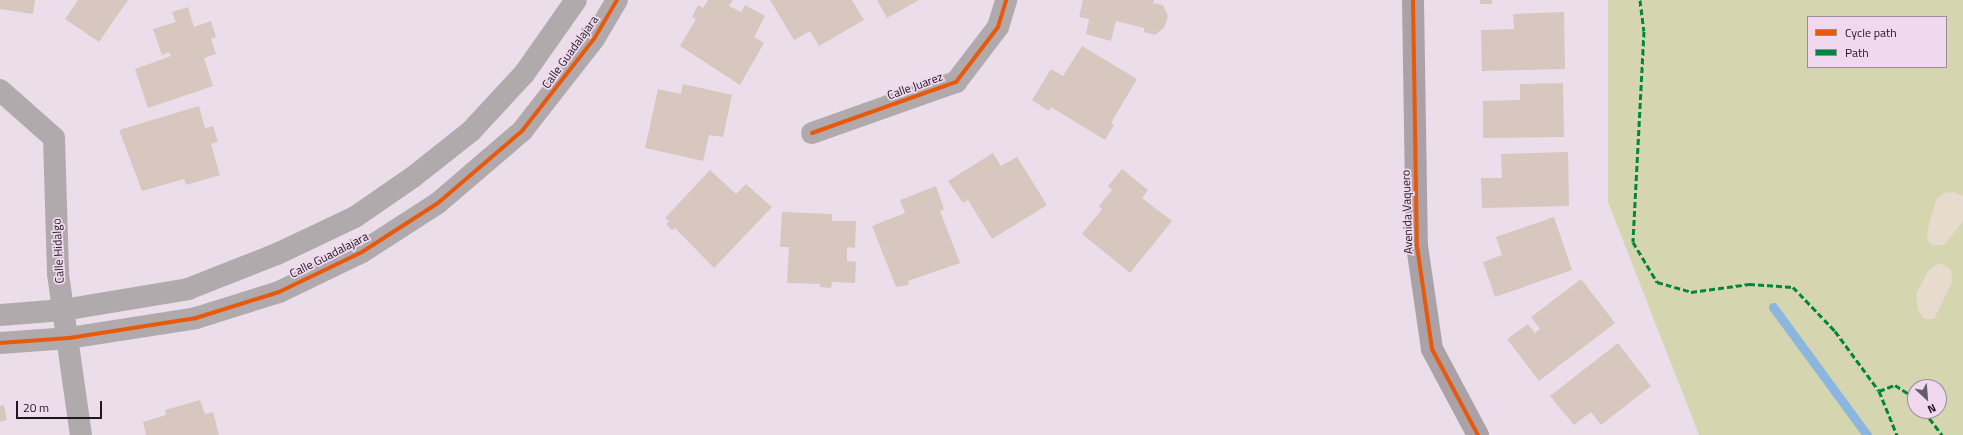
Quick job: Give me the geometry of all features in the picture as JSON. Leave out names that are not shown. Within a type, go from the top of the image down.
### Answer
[{"type":"main road","name":"Avenida Vaquero","points":[[1413,0],[1419,261],[1432,350],[1478,435]]},
{"type":"street","name":"Calle Guadalajara","points":[[0,315],[63,310],[188,289],[355,217],[413,177],[471,131],[524,74],[576,0]]},
{"type":"street","name":"Calle Guadalajara","points":[[0,343],[69,338],[196,318],[279,292],[362,252],[438,203],[522,131],[594,39],[617,0]]},
{"type":"street","name":"Calle Juarez","points":[[812,133],[956,82],[998,27],[1006,0]]},
{"type":"street","name":"Calle Hidalgo","points":[[0,90],[54,138],[58,274],[69,338],[81,435]]},
{"type":"green space","points":[[1608,0],[1963,0],[1963,435],[1699,435],[1608,202]]},
{"type":"sand","points":[[1953,192],[1963,196],[1963,221],[1944,245],[1932,245],[1928,242],[1927,232],[1936,200],[1944,193]]},
{"type":"sand","points":[[1939,263],[1951,269],[1952,282],[1934,319],[1924,319],[1918,310],[1916,294],[1928,271]]},
{"type":"building","points":[[0,0],[35,0],[33,14],[0,9]]},
{"type":"building","points":[[78,0],[128,0],[99,42],[65,19]]},
{"type":"building","points":[[708,0],[733,0],[729,6],[741,12],[745,5],[765,16],[754,37],[764,43],[740,85],[680,46],[696,19],[692,17],[698,5],[703,8]]},
{"type":"building","points":[[770,0],[852,0],[864,20],[819,46],[810,31],[794,40]]},
{"type":"building","points":[[877,0],[919,0],[887,18]]},
{"type":"building","points":[[1083,0],[1154,0],[1153,3],[1163,5],[1168,16],[1164,28],[1155,35],[1144,32],[1144,28],[1116,21],[1111,41],[1086,34],[1089,19],[1079,17]]},
{"type":"building","points":[[1480,0],[1492,0],[1492,4],[1480,4]]},
{"type":"building","points":[[188,7],[194,27],[211,21],[216,37],[211,39],[216,54],[204,58],[213,86],[148,108],[135,69],[171,56],[169,52],[162,55],[153,29],[176,22],[172,12]]},
{"type":"building","points":[[1564,12],[1565,69],[1482,71],[1481,30],[1514,29],[1513,14]]},
{"type":"building","points":[[1082,46],[1137,79],[1111,123],[1114,125],[1105,140],[1051,107],[1049,111],[1032,100],[1051,69],[1063,76]]},
{"type":"building","points":[[1563,83],[1564,137],[1483,138],[1483,101],[1520,100],[1520,84]]},
{"type":"building","points":[[683,84],[732,95],[723,137],[709,135],[703,161],[645,148],[658,89],[681,94]]},
{"type":"building","points":[[199,106],[205,128],[213,126],[218,142],[211,144],[220,175],[186,185],[184,179],[142,191],[119,130]]},
{"type":"building","points":[[1568,152],[1569,206],[1482,208],[1481,178],[1502,178],[1501,154]]},
{"type":"building","points":[[993,153],[1001,166],[1017,157],[1047,205],[992,239],[968,200],[963,203],[948,181]]},
{"type":"building","points":[[1122,169],[1148,190],[1142,198],[1172,221],[1130,273],[1082,234],[1102,209],[1099,206],[1112,190],[1108,186]]},
{"type":"building","points":[[710,170],[736,194],[746,184],[772,207],[714,268],[675,228],[672,230],[666,224],[669,221],[665,218]]},
{"type":"building","points":[[936,186],[944,209],[940,211],[960,263],[908,281],[909,285],[896,287],[872,226],[905,213],[900,200]]},
{"type":"building","points":[[782,212],[832,214],[832,221],[856,221],[855,248],[847,247],[847,261],[856,262],[855,283],[832,282],[831,288],[820,287],[820,284],[787,283],[789,247],[780,247]]},
{"type":"building","points":[[1554,217],[1572,270],[1495,297],[1483,262],[1502,255],[1496,237]]},
{"type":"building","points":[[1581,279],[1615,323],[1539,381],[1507,339],[1528,324],[1535,333],[1540,329],[1531,317]]},
{"type":"building","points":[[1618,343],[1651,386],[1601,425],[1591,412],[1574,425],[1550,396]]},
{"type":"building","points":[[200,400],[205,414],[213,412],[219,435],[146,435],[143,422],[166,415],[165,410]]},
{"type":"building","points":[[4,405],[7,420],[0,422],[0,406]]},
{"type":"waterway","points":[[1773,307],[1867,435]]},
{"type":"marked path","points":[[1640,0],[1644,31],[1633,242],[1657,282],[1691,292],[1749,284],[1793,287],[1835,331],[1879,391],[1897,435]]},
{"type":"marked path","points":[[1879,391],[1895,385],[1907,393]]},
{"type":"marked path","points":[[1930,419],[1942,435]]},
{"type":"cycle path","points":[[0,343],[69,338],[196,318],[279,292],[362,252],[438,203],[522,131],[594,39],[617,0]]},
{"type":"cycle path","points":[[812,133],[956,82],[998,27],[1006,0]]},
{"type":"cycle path","points":[[1413,0],[1417,246],[1432,349],[1478,435]]}]
